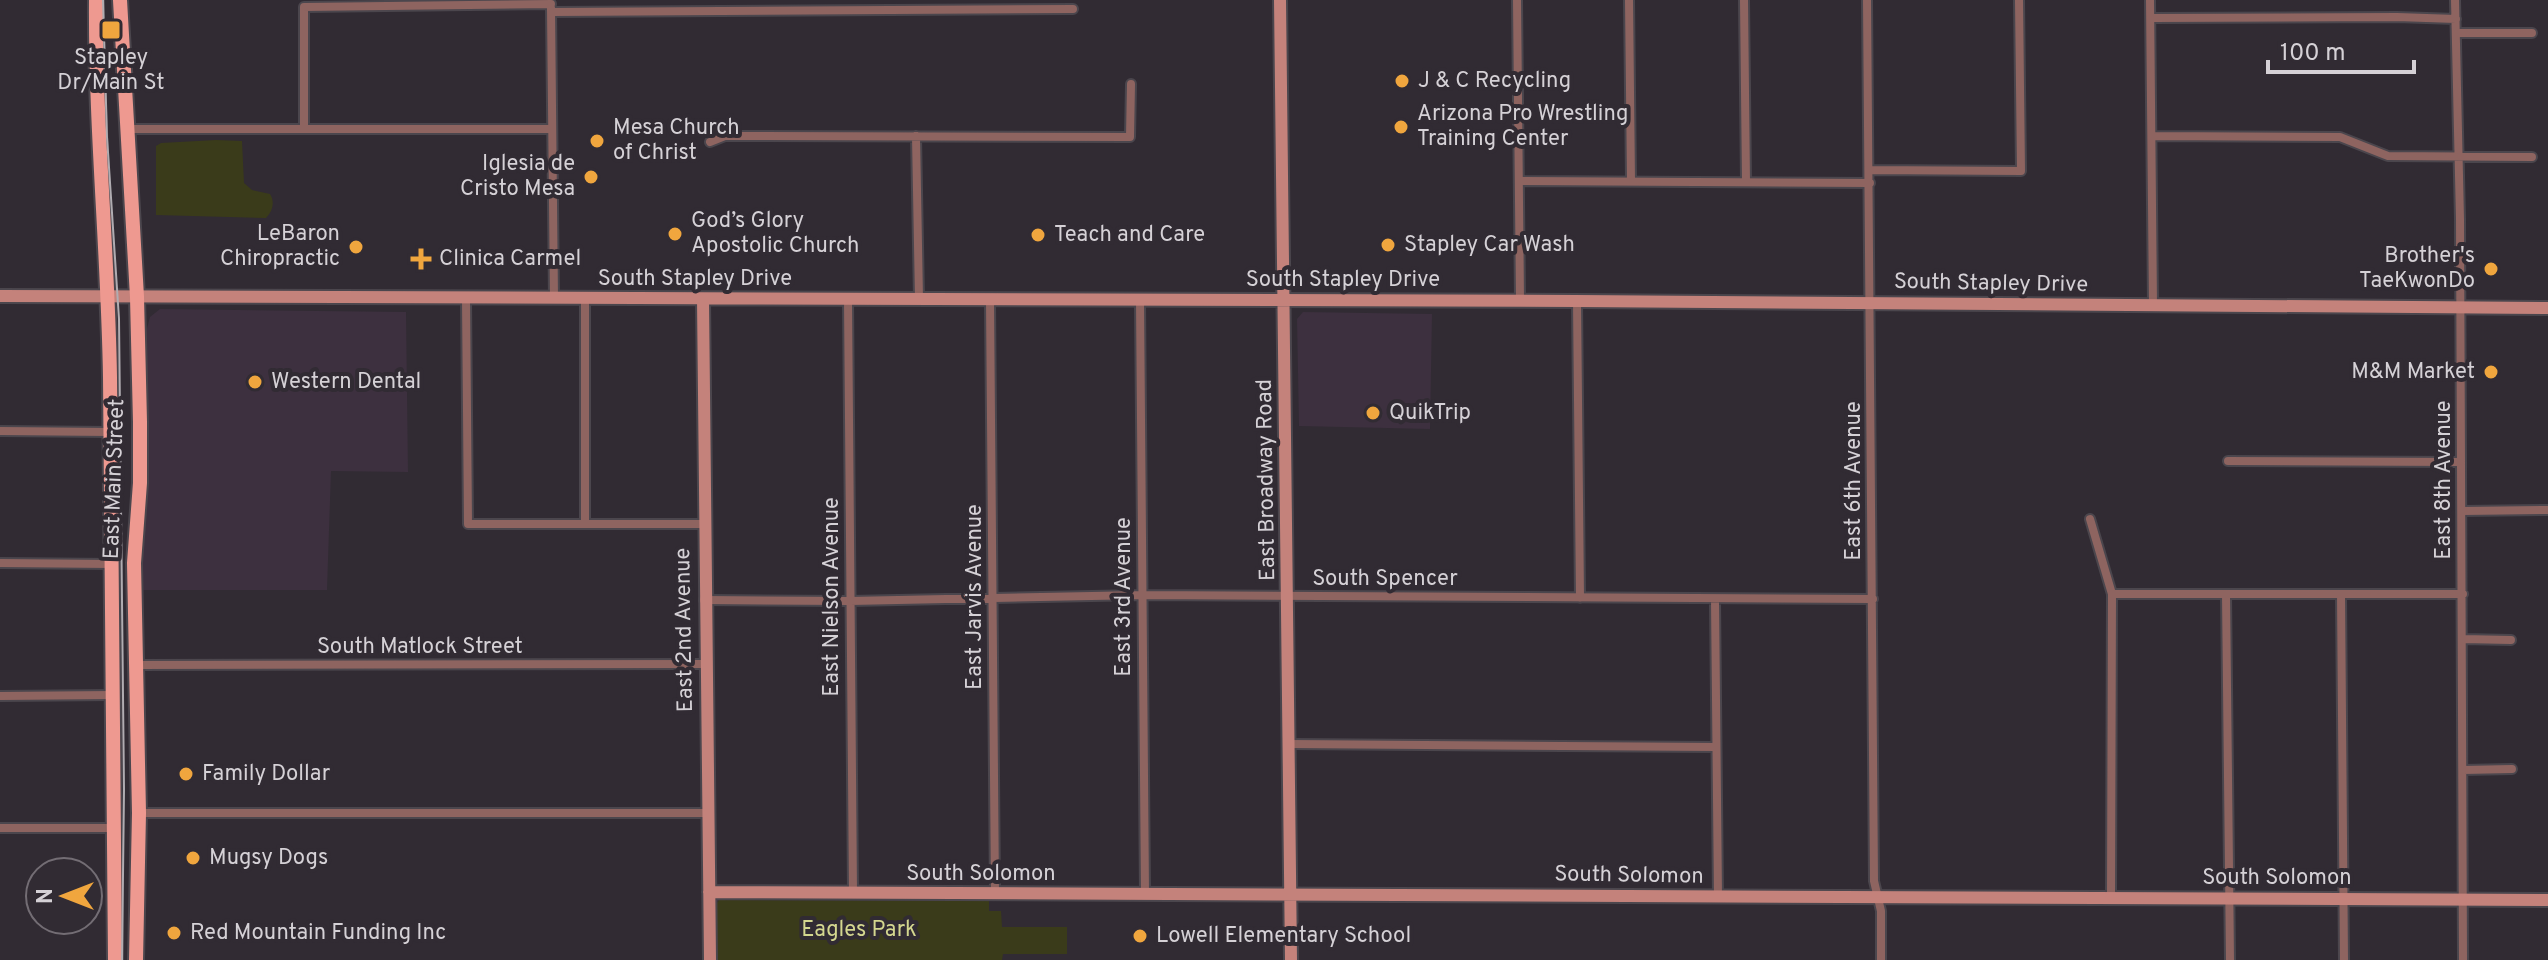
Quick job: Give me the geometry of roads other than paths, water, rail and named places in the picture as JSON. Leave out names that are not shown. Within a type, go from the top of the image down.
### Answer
[{"type":"main road","name":"East Main Street","points":[[96,0],[97,125],[108,296],[111,432],[115,960]]},
{"type":"main road","name":"East Main Street","points":[[120,0],[137,297],[140,468],[134,563],[139,813],[136,960]]},
{"type":"main road","name":"East Broadway Road","points":[[1280,0],[1291,960]]},
{"type":"main road","name":"South Stapley Drive","points":[[0,296],[1520,300],[2548,308]]},
{"type":"main road","name":"East 2nd Avenue","points":[[703,299],[710,960]]},
{"type":"main road","name":"South Solomon","points":[[709,892],[2548,900]]},
{"type":"street","points":[[1517,0],[1520,300]]},
{"type":"street","points":[[1629,0],[1631,181]]},
{"type":"street","points":[[1744,0],[1746,182]]},
{"type":"street","name":"East 6th Avenue","points":[[1867,0],[1874,881],[1881,911],[1881,960]]},
{"type":"street","points":[[1869,170],[2021,171],[2019,0]]},
{"type":"street","points":[[2150,0],[2153,306]]},
{"type":"street","name":"East 8th Avenue","points":[[2455,0],[2461,308],[2463,960]]},
{"type":"street","points":[[304,129],[304,7],[551,5],[1073,9]]},
{"type":"street","points":[[551,5],[554,299]]},
{"type":"street","points":[[2152,18],[2456,19]]},
{"type":"street","points":[[2456,33],[2532,33]]},
{"type":"street","points":[[710,142],[725,136],[1130,137],[1131,84]]},
{"type":"street","points":[[126,129],[552,129]]},
{"type":"street","points":[[916,136],[919,299]]},
{"type":"street","points":[[2152,136],[2340,137],[2388,156],[2532,157]]},
{"type":"street","points":[[1520,181],[1870,183]]},
{"type":"street","points":[[466,299],[468,524],[703,524]]},
{"type":"street","points":[[585,299],[585,524]]},
{"type":"street","name":"East Nielson Avenue","points":[[848,300],[853,893]]},
{"type":"street","name":"East Jarvis Avenue","points":[[990,300],[995,894]]},
{"type":"street","name":"East 3rd Avenue","points":[[1140,300],[1145,894]]},
{"type":"street","points":[[1577,301],[1580,598]]},
{"type":"street","points":[[0,431],[111,432]]},
{"type":"street","points":[[2228,461],[2461,462]]},
{"type":"street","points":[[2462,511],[2548,510]]},
{"type":"street","points":[[2090,519],[2112,594],[2111,897]]},
{"type":"street","points":[[0,563],[112,564]]},
{"type":"street","points":[[2112,594],[2463,594]]},
{"type":"street","points":[[2226,594],[2230,960]]},
{"type":"street","points":[[2341,594],[2344,960]]},
{"type":"street","name":"South Spencer","points":[[704,600],[850,601],[1142,595],[1873,599]]},
{"type":"street","points":[[1715,600],[1718,897]]},
{"type":"street","points":[[2463,639],[2511,640]]},
{"type":"street","name":"South Matlock Street","points":[[134,665],[706,664]]},
{"type":"street","points":[[0,696],[113,695]]},
{"type":"street","points":[[1289,744],[1716,747]]},
{"type":"street","points":[[2463,770],[2512,769]]},
{"type":"street","points":[[139,813],[708,813]]},
{"type":"street","points":[[0,828],[114,828]]},
{"type":"tram line","points":[[103,0],[107,137],[119,319],[124,790],[122,960]]},
{"type":"place","name":"Stapley Dr/Main St","points":[[111,30]]},
{"type":"place","name":"J & C Recycling","points":[[1402,81]]},
{"type":"place","name":"Arizona Pro Wrestling Training Center","points":[[1401,127]]},
{"type":"place","name":"Mesa Church of Christ","points":[[597,141]]},
{"type":"place","name":"Iglesia de Cristo Mesa","points":[[591,177]]},
{"type":"place","name":"God’s Glory Apostolic Church","points":[[675,234]]},
{"type":"place","name":"Teach and Care","points":[[1038,235]]},
{"type":"place","name":"Stapley Car Wash","points":[[1388,245]]},
{"type":"place","name":"LeBaron Chiropractic","points":[[356,247]]},
{"type":"place","name":"Clinica Carmel","points":[[421,259]]},
{"type":"place","name":"Brother's TaeKwonDo","points":[[2491,269]]},
{"type":"place","name":"M&M Market","points":[[2491,372]]},
{"type":"place","name":"Western Dental","points":[[255,382]]},
{"type":"place","name":"QuikTrip","points":[[1373,413]]},
{"type":"place","name":"Family Dollar","points":[[186,774]]},
{"type":"place","name":"Mugsy Dogs","points":[[193,858]]},
{"type":"place","name":"Red Mountain Funding Inc","points":[[174,933]]},
{"type":"place","name":"Lowell Elementary School","points":[[1140,936]]},
{"type":"park label","name":"Eagles Park","points":[[859,930]]}]
